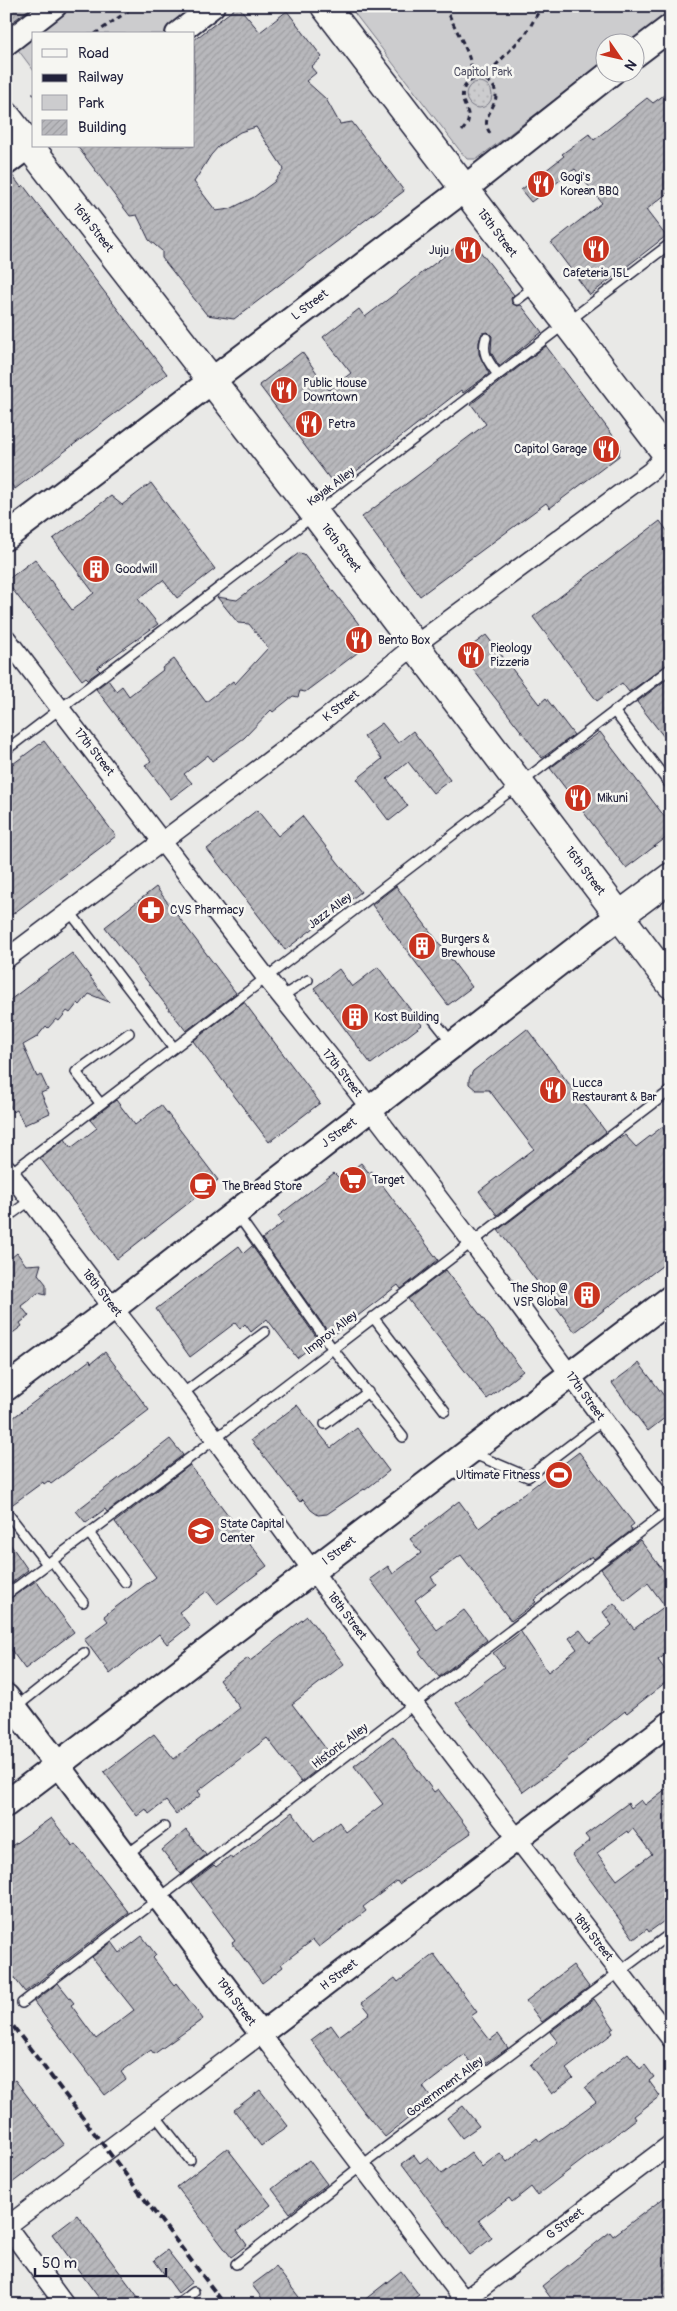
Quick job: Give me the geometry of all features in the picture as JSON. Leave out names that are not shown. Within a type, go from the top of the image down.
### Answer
[{"type":"main road","name":"15th Street","points":[[325,6],[464,189],[527,292],[566,323],[669,454]]},
{"type":"main road","points":[[644,47],[671,27]]},
{"type":"main road","name":"L Street","points":[[6,536],[464,189],[599,82]]},
{"type":"main road","name":"16th Street","points":[[6,116],[31,144]]},
{"type":"main road","name":"16th Street","points":[[34,148],[316,515],[671,984]]},
{"type":"main road","name":"J Street","points":[[6,1388],[113,1308],[671,877]]},
{"type":"main road","name":"I Street","points":[[6,1804],[671,1298]]},
{"type":"main road","name":"19th Street","points":[[10,1703],[58,1765]]},
{"type":"street","points":[[6,44],[55,6]]},
{"type":"street","points":[[180,32],[213,6]]},
{"type":"street","points":[[6,164],[31,144]]},
{"type":"street","name":"K Street","points":[[6,959],[325,719],[415,645],[651,471],[669,454]]},
{"type":"street","name":"17th Street","points":[[6,638],[281,997],[472,1242],[670,1510]]},
{"type":"street","name":"18th Street","points":[[8,1173],[182,1394],[517,1841],[671,2039]]},
{"type":"street","name":"H Street","points":[[7,2226],[517,1841],[671,1722]]},
{"type":"street","name":"19th Street","points":[[58,1765],[463,2303]]},
{"type":"street","name":"G Street","points":[[463,2303],[671,2144]]},
{"type":"street","points":[[7,2226],[66,2305]]},
{"type":"lane","name":"Kayak Alley","points":[[6,750],[671,244]]},
{"type":"lane","points":[[486,338],[483,348],[485,357],[498,375]]},
{"type":"lane","name":"Jazz Alley","points":[[8,1173],[174,1048],[265,976],[355,914],[518,784],[671,668]]},
{"type":"lane","points":[[614,712],[671,786]]},
{"type":"lane","points":[[70,912],[174,1048]]},
{"type":"lane","points":[[281,997],[308,980]]},
{"type":"lane","points":[[433,1019],[454,1045]]},
{"type":"lane","points":[[100,1103],[76,1072],[129,1033]]},
{"type":"lane","name":"Improv Alley","points":[[6,1595],[214,1439],[671,1090]]},
{"type":"lane","points":[[6,1218],[31,1200]]},
{"type":"lane","points":[[235,1212],[332,1348],[403,1437]]},
{"type":"lane","points":[[373,1317],[445,1411]]},
{"type":"lane","points":[[182,1394],[265,1332]]},
{"type":"lane","points":[[326,1424],[368,1392]]},
{"type":"lane","points":[[469,1452],[528,1477],[603,1420]]},
{"type":"lane","name":"Historic Alley","points":[[22,2002],[670,1510]]},
{"type":"lane","points":[[9,1515],[83,1602]]},
{"type":"lane","points":[[89,1533],[125,1582]]},
{"type":"lane","points":[[10,1703],[84,1653]]},
{"type":"lane","points":[[126,1856],[164,1827]]},
{"type":"lane","name":"Government Alley","points":[[236,2264],[361,2166],[671,1933]]},
{"type":"lane","points":[[154,2114],[190,2160]]},
{"type":"lane","points":[[177,2305],[194,2292]]},
{"type":"path","points":[[98,32],[135,6]]},
{"type":"path","points":[[373,12],[374,6]]},
{"type":"path","points":[[446,6],[458,35],[471,57],[472,80]]},
{"type":"path","points":[[483,79],[523,37],[542,6]]},
{"type":"path","points":[[462,131],[469,120],[469,113],[463,98],[465,87],[472,80],[483,79],[492,84],[496,93],[496,98],[486,119],[486,127],[490,134]]},
{"type":"green space","points":[[71,6],[205,6],[171,32],[37,32]]},
{"type":"green space","name":"Capitol Park","points":[[349,6],[671,6],[671,12],[644,32],[594,32],[594,70],[477,159],[467,159]]},
{"type":"green space","points":[[32,35],[32,68],[16,47]]},
{"type":"green space","points":[[479,82],[488,86],[492,95],[488,104],[479,108],[470,104],[466,95],[470,86]]},
{"type":"building","points":[[6,6],[33,6],[6,27]]},
{"type":"building","points":[[238,6],[260,32],[287,11],[322,57],[311,67],[316,73],[306,81],[326,99],[340,124],[352,122],[404,191],[234,319],[207,315],[162,258],[162,251],[149,240],[137,215],[130,216],[79,148],[195,148],[195,39]],"holes":[[[256,127],[284,169],[274,182],[254,197],[230,209],[216,211],[194,182],[219,146],[240,132]]]},
{"type":"building","points":[[671,90],[671,190],[646,210],[666,236],[590,295],[551,243],[602,203],[575,169],[531,202],[521,190],[564,156],[562,154],[589,134],[594,140],[647,98],[653,103]]},
{"type":"building","points":[[12,175],[21,187],[23,185],[167,374],[15,489],[6,478],[6,177]]},
{"type":"building","points":[[469,237],[514,295],[511,298],[512,303],[517,306],[521,305],[542,332],[499,366],[491,352],[492,336],[488,332],[482,333],[479,342],[479,354],[489,374],[463,393],[461,390],[336,487],[259,385],[302,352],[329,390],[351,373],[323,337],[359,309],[365,317]]},
{"type":"building","points":[[546,346],[620,445],[619,456],[550,508],[546,503],[420,596],[362,517],[486,424],[471,404]]},
{"type":"building","points":[[151,483],[215,569],[177,598],[163,580],[138,599],[158,624],[97,668],[100,671],[88,679],[86,677],[82,680],[6,581],[35,559],[72,610],[94,593],[53,539],[111,496],[122,505]]},
{"type":"building","points":[[660,521],[671,536],[671,662],[629,692],[622,683],[597,701],[533,617]]},
{"type":"building","points":[[299,553],[304,554],[355,619],[369,638],[369,644],[305,692],[300,691],[298,697],[293,696],[273,712],[271,710],[244,738],[212,761],[208,755],[184,774],[192,783],[171,799],[145,765],[151,761],[96,689],[108,680],[116,691],[122,686],[129,696],[163,670],[162,668],[174,659],[206,702],[233,681],[235,684],[268,648],[249,624],[238,623],[217,597],[237,600]]},
{"type":"building","points":[[486,635],[539,704],[546,698],[574,735],[542,758],[461,654]]},
{"type":"building","points":[[671,676],[671,746],[637,702]]},
{"type":"building","points":[[382,723],[398,743],[413,731],[450,780],[433,793],[408,762],[387,779],[408,806],[389,821],[357,779],[382,759],[364,736]]},
{"type":"building","points":[[600,732],[671,825],[671,834],[626,868],[550,768]]},
{"type":"building","points":[[44,741],[116,836],[6,919],[6,769]]},
{"type":"building","points":[[257,810],[278,836],[302,816],[361,892],[285,950],[207,849]]},
{"type":"building","name":"Burgers & Brewhouse","points":[[396,886],[472,987],[448,1005],[372,905]]},
{"type":"building","points":[[156,887],[236,993],[186,1031],[105,927]]},
{"type":"building","points":[[72,953],[109,1002],[89,994],[70,1013],[67,1011],[59,1021],[56,1019],[48,1028],[46,1026],[37,1037],[23,1045],[37,1077],[41,1075],[48,1090],[41,1093],[50,1113],[24,1125],[17,1110],[13,1112],[6,1097],[6,1003]]},
{"type":"building","points":[[378,967],[422,1025],[371,1064],[314,988],[339,969],[352,987]]},
{"type":"building","points":[[244,1002],[320,1103],[269,1142],[193,1041]]},
{"type":"building","points":[[527,1029],[606,1132],[497,1215],[479,1191],[534,1149],[489,1090],[476,1090],[469,1084],[469,1079],[473,1071]]},
{"type":"building","points":[[116,1100],[135,1125],[161,1105],[218,1180],[117,1259],[40,1158],[65,1139],[71,1148],[97,1128],[90,1120]]},
{"type":"building","points":[[662,1127],[671,1139],[671,1259],[575,1332],[498,1230],[625,1135],[636,1147]]},
{"type":"building","points":[[361,1163],[369,1173],[372,1171],[438,1260],[401,1289],[398,1285],[333,1335],[331,1331],[329,1333],[262,1239],[283,1223],[278,1216],[334,1173],[340,1179]]},
{"type":"building","points":[[239,1246],[244,1253],[252,1246],[319,1341],[297,1358],[267,1319],[251,1332],[245,1324],[240,1329],[235,1323],[190,1357],[156,1309]]},
{"type":"building","points":[[17,1253],[26,1265],[41,1264],[38,1274],[46,1284],[46,1295],[38,1293],[21,1306],[29,1316],[20,1323],[22,1326],[6,1338],[6,1262]]},
{"type":"building","points":[[446,1270],[523,1371],[487,1399],[408,1299]]},
{"type":"building","points":[[105,1352],[149,1410],[51,1484],[48,1481],[44,1484],[43,1482],[6,1509],[6,1423],[90,1360],[91,1363]]},
{"type":"building","points":[[639,1363],[671,1405],[671,1413],[648,1431],[612,1383]]},
{"type":"building","points":[[297,1405],[331,1448],[357,1428],[389,1471],[365,1490],[327,1514],[318,1515],[311,1510],[303,1499],[300,1502],[251,1440]]},
{"type":"building","points":[[170,1439],[183,1455],[107,1512],[105,1509],[86,1523],[76,1511]]},
{"type":"building","points":[[579,1452],[634,1524],[630,1527],[632,1530],[594,1559],[592,1556],[575,1568],[534,1600],[536,1602],[511,1621],[461,1555],[431,1577],[436,1584],[415,1600],[437,1630],[464,1610],[487,1640],[439,1677],[419,1652],[422,1650],[370,1579],[388,1566],[393,1574],[421,1553],[410,1539],[459,1501],[479,1528]]},
{"type":"building","points":[[190,1465],[267,1566],[217,1604],[207,1591],[179,1612],[190,1626],[167,1644],[159,1634],[110,1674],[84,1639],[108,1621],[104,1616],[156,1577],[115,1522]]},
{"type":"building","points":[[6,1538],[28,1570],[6,1587]]},
{"type":"building","points":[[640,1540],[671,1581],[671,1651],[658,1660],[671,1678],[627,1713],[625,1711],[568,1759],[523,1792],[456,1703],[504,1667],[493,1653],[521,1632],[548,1672],[577,1649],[569,1638],[580,1630],[590,1643],[612,1625],[603,1612],[614,1603],[634,1629],[665,1606],[648,1583],[625,1601],[601,1569]]},
{"type":"building","points":[[36,1581],[74,1632],[25,1669],[6,1643],[6,1601]]},
{"type":"building","points":[[307,1616],[344,1664],[292,1704],[333,1758],[301,1782],[267,1738],[198,1791],[201,1795],[176,1814],[166,1801],[149,1814],[146,1809],[137,1816],[104,1772],[154,1734],[174,1759],[240,1708],[219,1680],[248,1658],[250,1661]]},
{"type":"building","points":[[393,1736],[434,1792],[438,1789],[471,1833],[399,1884],[397,1881],[363,1907],[366,1911],[319,1947],[313,1940],[281,1964],[283,1967],[262,1983],[232,1943],[235,1941],[191,1882],[230,1856],[232,1859],[292,1812],[314,1842],[339,1822],[346,1832],[383,1804],[354,1766]]},
{"type":"building","points":[[671,1785],[671,1916],[649,1932],[647,1929],[634,1939],[572,1855],[590,1841],[585,1835],[628,1803],[631,1808],[641,1800],[645,1805]],"holes":[[[633,1829],[652,1854],[617,1880],[597,1853],[627,1831],[628,1833]]]},
{"type":"building","points":[[51,1818],[73,1846],[76,1844],[129,1913],[25,1992],[6,1967],[6,1850]]},
{"type":"building","points":[[186,1830],[206,1855],[181,1874],[162,1850]]},
{"type":"building","points":[[142,1936],[156,1955],[153,1958],[174,1985],[176,1983],[203,2019],[154,2054],[151,2050],[121,2072],[126,2079],[105,2095],[34,2002],[58,1983],[74,2003],[71,2005],[96,2039],[134,2010],[92,1957],[112,1942],[120,1953]]},
{"type":"building","points":[[434,1954],[477,2012],[471,2016],[490,2040],[498,2034],[508,2048],[476,2070],[465,2055],[423,2087],[432,2099],[385,2137],[311,2040],[331,2025],[339,2036],[370,2013],[362,2003],[395,1978],[398,1982]]},
{"type":"building","points":[[573,1965],[589,1987],[542,2022],[526,2001]]},
{"type":"building","points":[[594,1999],[614,2028],[611,2030],[613,2033],[566,2069],[573,2078],[552,2094],[530,2065],[558,2042],[550,2032]]},
{"type":"building","points":[[628,2053],[640,2069],[645,2065],[654,2077],[649,2081],[660,2096],[634,2116],[636,2119],[537,2195],[531,2187],[512,2202],[509,2198],[479,2220],[492,2238],[470,2255],[402,2164],[414,2155],[420,2163],[428,2157],[442,2174],[471,2152],[482,2167],[500,2153],[507,2162],[537,2138],[540,2142],[596,2102],[585,2088]]},
{"type":"building","points":[[15,2080],[64,2144],[12,2183],[6,2175],[6,2087]]},
{"type":"building","points":[[260,2090],[288,2126],[261,2146],[234,2110]]},
{"type":"building","points":[[463,2106],[479,2126],[462,2138],[447,2118]]},
{"type":"building","points":[[227,2148],[271,2205],[237,2231],[247,2245],[231,2257],[177,2187]]},
{"type":"building","points":[[309,2160],[327,2184],[290,2213],[272,2189]]},
{"type":"building","points":[[665,2197],[671,2205],[671,2258],[667,2262],[671,2267],[671,2305],[556,2305],[542,2286],[610,2232],[613,2236]]},
{"type":"building","points":[[77,2215],[144,2305],[104,2305],[52,2234]]},
{"type":"building","points":[[167,2250],[192,2282],[178,2293],[154,2260]]},
{"type":"building","points":[[276,2267],[305,2305],[267,2305],[252,2285]]},
{"type":"building","points":[[401,2271],[419,2295],[405,2305],[358,2305]]},
{"type":"railway","points":[[6,2017],[225,2305]]},
{"type":"place","name":"Gogi's Korean BBQ","points":[[541,184]]},
{"type":"place","name":"Cafeteria 15L","points":[[596,249]]},
{"type":"place","name":"Juju","points":[[468,250]]},
{"type":"place","name":"Public House Downtown","points":[[284,390]]},
{"type":"place","name":"Petra","points":[[309,424]]},
{"type":"place","name":"Capitol Garage","points":[[606,449]]},
{"type":"place","name":"Goodwill","points":[[96,569]]},
{"type":"place","name":"Bento Box","points":[[359,640]]},
{"type":"place","name":"Pieology Pizzeria","points":[[471,655]]},
{"type":"place","name":"Mikuni","points":[[578,798]]},
{"type":"place","name":"CVS Pharmacy","points":[[151,910]]},
{"type":"place","name":"Burgers & Brewhouse","points":[[422,946]]},
{"type":"place","name":"Kost Building","points":[[355,1017]]},
{"type":"place","name":"Lucca Restaurant & Bar","points":[[553,1090]]},
{"type":"place","name":"Target","points":[[353,1180]]},
{"type":"place","name":"The Bread Store","points":[[203,1186]]},
{"type":"place","name":"The Shop @ VSP Global","points":[[587,1295]]},
{"type":"place","name":"Ultimate Fitness","points":[[559,1475]]},
{"type":"place","name":"State Capital Center","points":[[201,1531]]}]
